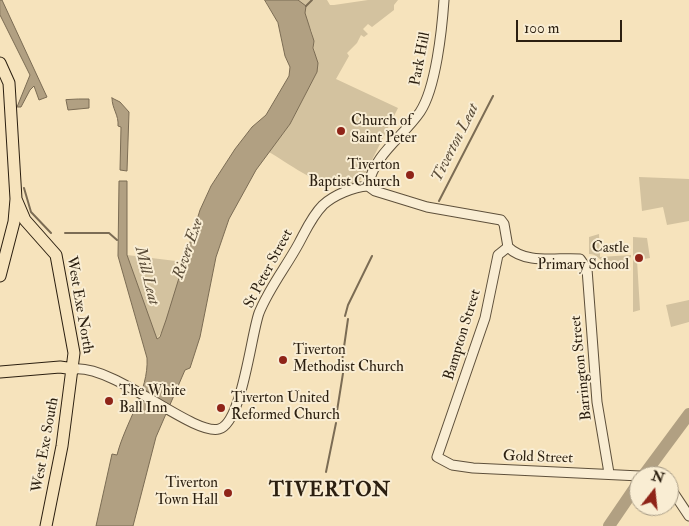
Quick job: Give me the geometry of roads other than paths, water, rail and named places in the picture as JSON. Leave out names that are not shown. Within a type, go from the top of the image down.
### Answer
[{"type":"main road","points":[[0,63],[9,83],[16,200],[11,237],[0,276]]},
{"type":"main road","name":"West Exe North","points":[[16,200],[26,220],[56,255],[74,353],[74,369]]},
{"type":"main road","points":[[11,237],[19,224],[26,220]]},
{"type":"main road","points":[[0,372],[60,367],[74,369]]},
{"type":"main road","name":"West Exe South","points":[[46,526],[74,369]]},
{"type":"street","name":"Park Hill","points":[[368,186],[381,157],[424,105],[429,92],[441,33],[444,0]]},
{"type":"street","points":[[368,186],[375,191],[427,207],[498,219],[504,224],[508,247]]},
{"type":"street","name":"St Peter Street","points":[[74,369],[81,368],[93,372],[137,391],[198,425],[219,429],[230,419],[238,401],[259,313],[313,216],[330,199],[368,186]]},
{"type":"street","name":"Barrington Street","points":[[508,247],[517,254],[530,257],[583,260],[587,269],[597,402],[609,473]]},
{"type":"street","name":"Bampton Street","points":[[437,457],[485,318],[498,255],[508,247]]},
{"type":"street","name":"Gold Street","points":[[437,457],[452,465],[473,468],[522,472],[629,475]]},
{"type":"street","points":[[679,501],[689,516]]},
{"type":"water","points":[[0,0],[2,0],[47,97],[39,100],[34,86],[21,107],[17,107],[30,75],[0,15]]},
{"type":"water","name":"River Exe","points":[[265,0],[298,0],[306,6],[305,13],[314,41],[313,48],[318,63],[317,72],[290,124],[256,170],[229,219],[216,257],[200,337],[190,368],[185,370],[156,437],[133,526],[96,526],[112,454],[117,455],[140,395],[147,370],[147,358],[118,256],[119,181],[127,181],[127,255],[157,339],[160,337],[166,320],[200,210],[211,186],[252,127],[266,115],[289,76],[290,67],[285,56],[278,23]]},
{"type":"water","points":[[112,98],[120,102],[129,112],[127,171],[120,170],[121,127],[118,126]]},
{"type":"water","points":[[89,99],[89,108],[68,110],[66,100]]},
{"type":"waterway","points":[[306,6],[312,0]]},
{"type":"waterway","name":"Tiverton Leat","points":[[439,201],[493,96]]},
{"type":"waterway","points":[[24,188],[31,212],[51,233]]},
{"type":"waterway","points":[[65,233],[109,233],[117,240]]},
{"type":"waterway","points":[[345,316],[348,305],[372,256]]},
{"type":"waterway","points":[[337,411],[344,367],[342,361],[348,319]]},
{"type":"waterway","points":[[650,466],[689,414]]},
{"type":"waterway","points":[[326,472],[336,423]]},
{"type":"waterway","points":[[609,526],[629,497]]},
{"type":"place","name":"Church of Saint Peter","points":[[341,131]]},
{"type":"place","name":"Tiverton Baptist Church","points":[[410,175]]},
{"type":"place","name":"Castle Primary School","points":[[639,258]]},
{"type":"place","name":"Tiverton Methodist Church","points":[[283,360]]},
{"type":"place","name":"The White Ball Inn","points":[[109,401]]},
{"type":"place","name":"Tiverton United Reformed Church","points":[[221,408]]},
{"type":"place","name":"Tiverton Town Hall","points":[[228,493]]},
{"type":"district","name":"TIVERTON","points":[[330,492]]},
{"type":"water label","name":"Mill Leat","points":[[146,276]]}]
